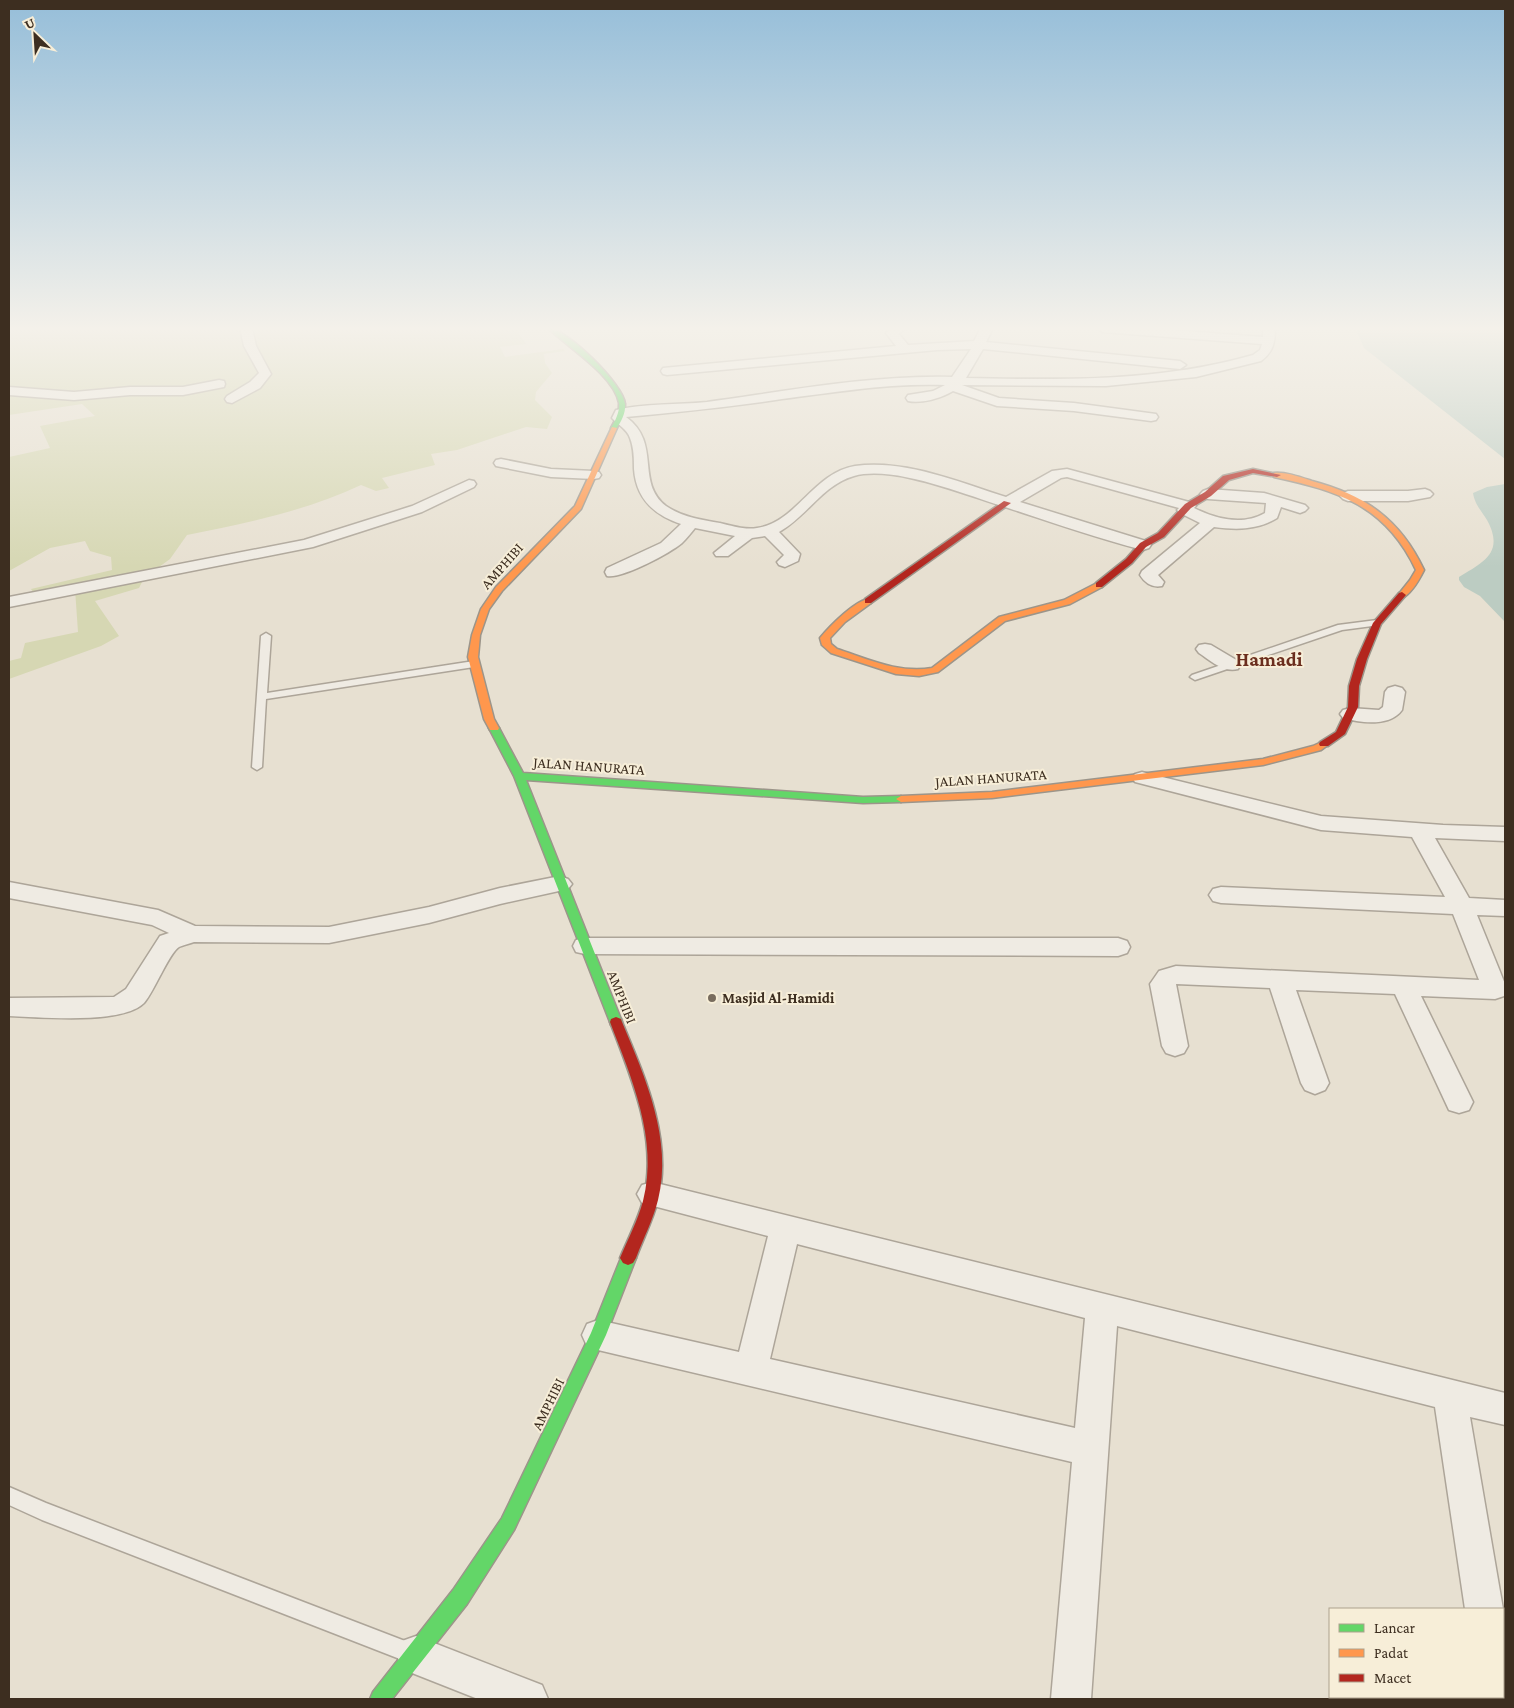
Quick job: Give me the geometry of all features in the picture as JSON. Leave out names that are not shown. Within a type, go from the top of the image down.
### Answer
[{"type":"street","points":[[621,408],[620,415],[636,436],[646,493],[652,502],[663,511],[692,522],[748,534],[776,529],[787,522],[832,480],[851,472],[866,469],[897,472],[1007,503],[1143,545]]},
{"type":"street","points":[[620,415],[688,408]]},
{"type":"street","points":[[1070,408],[1151,418]]},
{"type":"street","name":"AMPHIBI","points":[[380,1699],[460,1597],[508,1524],[598,1335],[652,1194],[655,1151],[644,1092],[560,884],[519,776],[489,719],[473,657],[476,634],[485,609],[499,589],[578,507],[620,415]]},
{"type":"street","points":[[501,462],[551,473],[594,474]]},
{"type":"street","points":[[1274,501],[1272,514],[1265,520],[1234,525],[1210,522],[1186,508],[1067,473],[1057,474],[1007,503],[842,620],[825,638],[827,645],[834,651],[899,672],[919,673],[935,670],[1002,619],[1046,608],[1081,596],[1105,581],[1129,561],[1143,545],[1161,535],[1186,508],[1208,494],[1226,478],[1252,471],[1304,480],[1348,496],[1408,496],[1425,494]]},
{"type":"street","points":[[9,602],[307,544],[417,509],[469,484]]},
{"type":"street","points":[[1208,494],[1251,496],[1300,508]]},
{"type":"street","name":"JALAN HANURATA","points":[[519,776],[863,800],[992,796],[1263,762],[1317,748],[1340,734],[1353,707],[1354,686],[1362,659],[1377,623],[1414,581],[1420,570],[1415,555],[1403,536],[1368,506],[1348,496]]},
{"type":"street","points":[[614,572],[672,544],[686,532],[692,522]]},
{"type":"street","points":[[1156,582],[1148,575],[1210,522]]},
{"type":"street","points":[[769,531],[792,554],[792,558],[785,562]]},
{"type":"street","points":[[722,553],[748,534]]},
{"type":"street","points":[[1205,649],[1231,665]]},
{"type":"street","points":[[1350,714],[1383,716],[1392,710],[1395,692]]},
{"type":"street","points":[[1142,778],[1321,823],[1420,831],[1505,834]]},
{"type":"street","points":[[1175,1046],[1163,984],[1168,977],[1176,975],[1500,990],[1462,907],[1420,831]]},
{"type":"street","points":[[9,1007],[99,1008],[120,1006],[135,996],[169,942],[192,934],[329,935],[428,915],[500,896],[560,884]]},
{"type":"street","points":[[9,890],[158,918],[192,934]]},
{"type":"street","points":[[1222,895],[1505,908]]},
{"type":"street","points":[[585,946],[1118,947]]},
{"type":"street","points":[[1280,980],[1315,1083]]},
{"type":"street","points":[[1404,986],[1458,1102]]},
{"type":"street","points":[[652,1194],[1505,1410]]},
{"type":"street","points":[[751,1369],[785,1228]]},
{"type":"street","points":[[1071,1699],[1102,1308]]},
{"type":"street","points":[[598,1335],[1091,1449]]},
{"type":"street","points":[[1450,1395],[1484,1608]]},
{"type":"street","points":[[416,1655],[528,1699]]},
{"type":"lane","points":[[1195,677],[1341,627],[1377,623]]},
{"type":"lane","points":[[257,768],[266,636]]},
{"type":"lane","points":[[262,697],[474,664]]},
{"type":"lane","points":[[9,1496],[42,1511],[416,1655]]},
{"type":"green space","points":[[9,408],[57,408],[9,415]]},
{"type":"green space","points":[[86,408],[543,408],[552,417],[547,429],[526,427],[457,450],[431,454],[435,465],[382,478],[389,488],[376,491],[361,485],[297,509],[253,521],[187,535],[170,559],[144,578],[139,588],[95,601],[119,636],[101,646],[9,679],[9,661],[21,658],[25,643],[78,632],[75,589],[35,595],[31,589],[112,570],[111,557],[90,551],[85,541],[50,548],[9,571],[9,457],[50,448],[40,426],[95,416]]},
{"type":"shaded area","points":[[1440,408],[1505,408],[1505,459]]},
{"type":"shaded area","points":[[1505,484],[1505,622],[1480,596],[1464,587],[1459,577],[1489,555],[1494,541],[1492,531],[1473,493],[1487,487]]},
{"type":"traffic: fast","points":[[614,428],[622,408]]},
{"type":"traffic: fast","points":[[494,728],[519,776],[616,1022]]},
{"type":"traffic: fast","points":[[519,776],[863,800],[901,799]]},
{"type":"traffic: fast","points":[[380,1699],[460,1597],[508,1524],[598,1335],[628,1258]]},
{"type":"traffic: slow","points":[[494,728],[489,719],[473,657],[476,635],[485,609],[499,589],[578,507],[614,428]]},
{"type":"traffic: slow","points":[[1277,475],[1321,485],[1342,493],[1381,516],[1410,549],[1420,570],[1414,581],[1402,595]]},
{"type":"traffic: slow","points":[[868,601],[842,620],[825,638],[827,645],[834,651],[899,672],[919,673],[935,670],[1002,619],[1067,602],[1099,585]]},
{"type":"traffic: slow","points":[[901,799],[992,795],[1263,762],[1317,748],[1324,744]]},
{"type":"traffic: jam","points":[[1099,585],[1129,561],[1143,545],[1161,535],[1188,506],[1208,494],[1226,478],[1253,471],[1277,475]]},
{"type":"traffic: jam","points":[[868,601],[1007,503]]},
{"type":"traffic: jam","points":[[1324,744],[1340,734],[1353,707],[1354,686],[1362,659],[1377,623],[1402,595]]},
{"type":"traffic: jam","points":[[616,1022],[640,1084],[651,1127],[654,1149],[655,1171],[652,1193],[645,1217],[628,1258]]},
{"type":"place","name":"Masjid Al-Hamidi","points":[[712,998]]},
{"type":"district","name":"Hamadi","points":[[1269,659]]}]
